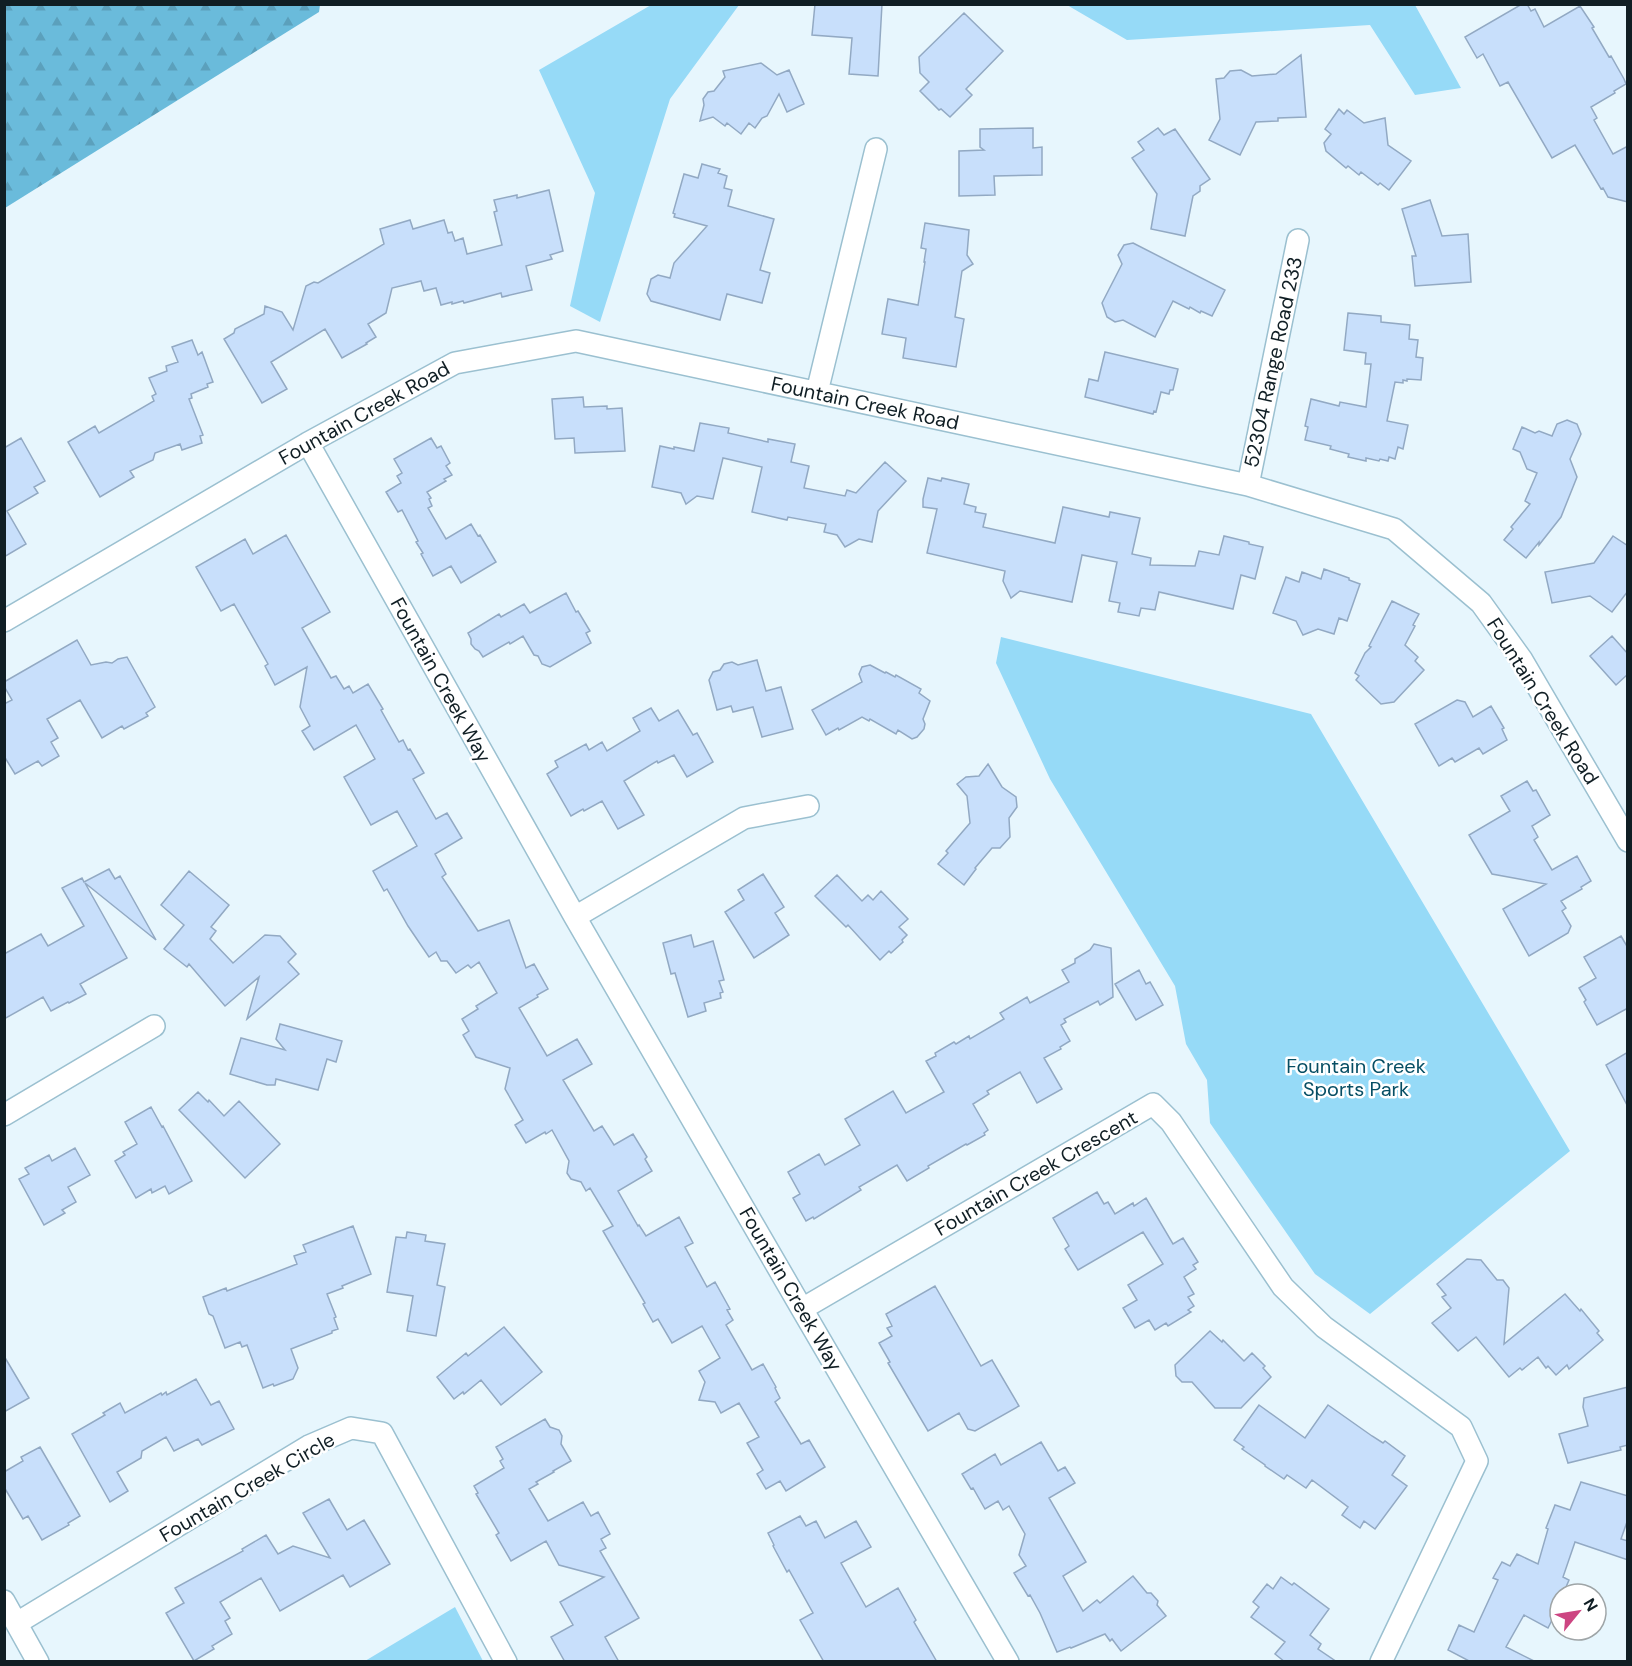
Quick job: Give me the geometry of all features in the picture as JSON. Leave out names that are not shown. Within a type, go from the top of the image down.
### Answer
[{"type":"street","points":[[817,392],[876,148]]},
{"type":"street","name":"52304 Range Road 233","points":[[1248,485],[1298,240]]},
{"type":"street","name":"Fountain Creek Road","points":[[4,621],[308,443],[455,363],[576,341],[1248,485],[1394,529],[1481,603],[1522,660],[1628,841]]},
{"type":"street","name":"Fountain Creek Way","points":[[308,443],[575,916],[1008,1662]]},
{"type":"street","points":[[575,916],[744,818],[808,806]]},
{"type":"street","points":[[4,1115],[154,1026]]},
{"type":"street","name":"Fountain Creek Crescent","points":[[802,1309],[1153,1104],[1171,1122],[1283,1287],[1324,1327],[1461,1427],[1477,1461],[1381,1662]]},
{"type":"street","name":"Fountain Creek Circle","points":[[17,1623],[309,1446],[351,1428],[382,1433],[506,1662]]},
{"type":"street","points":[[4,1601],[38,1662]]},
{"type":"green space","points":[[5,4],[320,5],[319,12],[5,208]]},
{"type":"green space","points":[[651,5],[739,5],[670,99],[600,322],[570,306],[595,193],[539,70]]},
{"type":"green space","points":[[1067,5],[1415,5],[1461,88],[1415,95],[1370,25],[1127,40]]},
{"type":"green space","name":"Fountain Creek Sports Park","points":[[1001,637],[1311,714],[1570,1151],[1370,1314],[1315,1274],[1210,1123],[1207,1080],[1186,1044],[1175,986],[1050,779],[996,663]]},
{"type":"green space","points":[[455,1607],[483,1661],[365,1661]]},
{"type":"building","points":[[815,4],[882,4],[878,76],[849,74],[852,38],[812,35]]},
{"type":"building","points":[[1522,4],[1527,4],[1531,11],[1535,9],[1544,27],[1580,6],[1624,79],[1626,84],[1591,107],[1597,118],[1594,120],[1613,154],[1628,146],[1628,202],[1608,197],[1575,145],[1552,158],[1508,82],[1500,86],[1483,54],[1477,58],[1465,37]]},
{"type":"building","points":[[964,13],[1003,51],[966,89],[972,95],[950,117],[941,109],[939,110],[920,91],[929,82],[920,73],[919,57]]},
{"type":"building","points":[[1301,55],[1306,117],[1256,122],[1240,155],[1209,140],[1220,119],[1216,79],[1224,78],[1230,71],[1241,70],[1252,76],[1276,74]]},
{"type":"building","points":[[761,63],[777,75],[789,70],[804,104],[787,112],[779,94],[767,116],[762,118],[755,128],[749,123],[741,134],[727,123],[725,126],[713,117],[700,121],[704,105],[703,99],[708,92],[714,91],[725,77],[723,71]]},
{"type":"building","points":[[1339,109],[1344,114],[1347,110],[1364,123],[1385,118],[1388,145],[1411,161],[1389,190],[1361,172],[1359,175],[1348,166],[1346,168],[1326,151],[1324,143],[1331,134],[1325,129]]},
{"type":"building","points":[[1033,128],[1033,148],[1042,147],[1042,175],[994,176],[995,195],[959,196],[959,151],[984,150],[980,147],[980,129]]},
{"type":"building","points":[[1158,128],[1164,135],[1175,129],[1210,179],[1200,186],[1200,191],[1193,196],[1185,236],[1151,229],[1157,194],[1132,158],[1144,150],[1138,142]]},
{"type":"building","points":[[702,164],[720,169],[718,173],[727,176],[724,188],[732,190],[728,206],[774,219],[760,270],[770,273],[762,303],[727,294],[720,320],[651,301],[647,294],[651,279],[658,275],[670,278],[674,263],[707,226],[674,217],[673,213],[684,174],[698,178]]},
{"type":"building","points":[[549,190],[563,251],[550,255],[552,259],[526,266],[532,290],[502,297],[501,293],[464,303],[463,301],[441,305],[436,288],[424,291],[421,281],[392,288],[386,313],[368,324],[376,337],[342,358],[325,329],[271,362],[287,389],[262,403],[224,339],[234,333],[235,329],[264,314],[265,306],[282,312],[293,330],[306,286],[314,282],[318,283],[384,244],[380,229],[410,220],[413,229],[444,220],[448,233],[452,232],[455,241],[463,238],[467,254],[502,245],[494,212],[497,211],[494,200],[517,195],[517,198]]},
{"type":"building","points":[[1430,200],[1442,236],[1468,234],[1471,282],[1415,286],[1412,256],[1416,256],[1402,209]]},
{"type":"building","points":[[925,223],[969,230],[967,255],[973,264],[962,271],[955,317],[964,319],[956,367],[903,358],[906,338],[882,334],[888,299],[918,305],[925,262],[926,249],[921,248]]},
{"type":"building","points":[[1133,243],[1225,290],[1212,316],[1173,301],[1155,337],[1123,320],[1115,322],[1107,317],[1102,303],[1122,264],[1118,255],[1124,245]]},
{"type":"building","points":[[1348,313],[1381,316],[1381,322],[1410,325],[1409,339],[1418,340],[1416,357],[1423,358],[1421,380],[1407,379],[1407,381],[1403,380],[1403,383],[1395,382],[1387,421],[1408,425],[1403,449],[1398,447],[1395,459],[1389,457],[1388,461],[1380,459],[1379,461],[1366,458],[1366,461],[1348,457],[1349,454],[1330,449],[1331,446],[1305,440],[1308,427],[1305,426],[1311,399],[1339,406],[1340,402],[1366,407],[1371,364],[1365,364],[1366,353],[1344,350]]},
{"type":"building","points":[[192,340],[198,355],[202,352],[213,382],[207,384],[208,387],[191,394],[192,398],[189,399],[203,435],[200,436],[202,443],[182,450],[180,444],[155,453],[153,460],[130,471],[134,477],[100,497],[68,442],[95,426],[99,433],[154,401],[152,396],[156,394],[149,378],[167,371],[166,366],[178,362],[172,347]]},
{"type":"building","points":[[1105,352],[1178,369],[1173,390],[1170,390],[1169,394],[1161,392],[1156,412],[1154,411],[1153,414],[1085,397],[1089,379],[1098,381]]},
{"type":"building","points":[[583,397],[584,407],[622,408],[625,451],[575,453],[574,438],[555,439],[552,399]]},
{"type":"building","points":[[1567,420],[1577,424],[1581,434],[1570,459],[1577,477],[1561,517],[1526,558],[1504,540],[1513,529],[1511,527],[1530,504],[1525,501],[1537,473],[1527,469],[1520,452],[1513,449],[1522,427],[1535,433],[1539,431],[1552,436],[1557,424]]},
{"type":"building","points":[[700,423],[729,428],[728,433],[768,442],[768,439],[795,444],[791,462],[809,466],[804,488],[845,496],[847,490],[856,493],[885,462],[906,481],[878,511],[872,542],[859,539],[845,547],[837,535],[824,532],[826,524],[788,517],[787,520],[752,512],[762,467],[723,458],[713,499],[697,496],[686,504],[681,493],[652,487],[660,446],[694,451]]},
{"type":"building","points":[[21,438],[45,481],[34,487],[38,493],[7,511],[26,544],[4,557],[4,448]]},
{"type":"building","points":[[431,438],[437,448],[441,446],[450,463],[446,466],[452,475],[427,492],[432,506],[428,508],[446,539],[471,524],[496,562],[461,583],[451,566],[433,576],[402,510],[398,512],[386,492],[401,483],[397,476],[402,473],[394,459]]},
{"type":"building","points":[[928,478],[941,481],[942,478],[969,484],[964,504],[976,507],[975,512],[986,514],[983,527],[1055,543],[1063,507],[1109,517],[1110,512],[1140,518],[1132,554],[1151,558],[1150,565],[1195,566],[1199,551],[1219,555],[1224,536],[1249,542],[1249,544],[1263,547],[1255,579],[1241,575],[1233,609],[1159,592],[1155,610],[1141,608],[1139,616],[1118,612],[1120,603],[1109,601],[1117,562],[1082,555],[1072,602],[1020,591],[1011,598],[1003,581],[1005,571],[927,553],[937,509],[923,507]]},
{"type":"building","points":[[286,535],[330,612],[302,628],[331,678],[336,676],[344,689],[349,686],[353,693],[368,684],[399,742],[403,740],[424,773],[413,779],[436,819],[447,813],[462,838],[435,854],[446,874],[442,877],[478,931],[509,920],[526,968],[534,964],[548,989],[519,1008],[547,1056],[577,1039],[592,1064],[563,1080],[594,1131],[602,1126],[614,1145],[633,1134],[647,1157],[645,1159],[652,1171],[618,1191],[638,1226],[646,1236],[679,1217],[693,1243],[685,1247],[707,1287],[715,1282],[730,1309],[727,1310],[733,1320],[726,1325],[752,1370],[763,1364],[780,1398],[775,1402],[801,1444],[809,1440],[825,1467],[786,1491],[780,1481],[766,1489],[757,1474],[763,1470],[747,1443],[759,1437],[739,1403],[721,1413],[715,1402],[699,1400],[705,1382],[699,1371],[720,1358],[702,1326],[672,1343],[658,1319],[653,1322],[643,1304],[645,1303],[603,1231],[613,1226],[590,1188],[586,1191],[581,1182],[571,1179],[567,1173],[569,1161],[552,1130],[526,1143],[515,1125],[523,1120],[505,1089],[510,1068],[476,1057],[463,1035],[469,1031],[462,1019],[478,1009],[476,1006],[497,993],[479,962],[471,968],[468,965],[456,973],[447,961],[441,961],[436,952],[429,957],[387,889],[384,891],[373,871],[417,846],[397,811],[371,825],[344,777],[375,759],[356,725],[314,750],[302,731],[310,726],[300,707],[307,667],[275,685],[265,666],[268,664],[234,604],[221,611],[196,567],[245,539],[253,554]]},
{"type":"building","points":[[1613,536],[1628,546],[1628,591],[1612,612],[1590,596],[1552,603],[1545,572],[1594,563]]},
{"type":"building","points":[[1324,569],[1360,584],[1347,621],[1339,618],[1334,634],[1318,629],[1303,635],[1296,621],[1273,613],[1286,577],[1299,582],[1302,572],[1321,579]]},
{"type":"building","points":[[566,593],[590,631],[586,633],[591,643],[550,667],[542,664],[538,656],[534,655],[523,636],[483,657],[471,644],[468,633],[499,614],[501,617],[524,604],[530,613]]},
{"type":"building","points":[[1392,601],[1419,614],[1405,645],[1418,657],[1415,661],[1424,670],[1394,702],[1381,704],[1356,680],[1359,676],[1355,673],[1365,653],[1371,647],[1369,646]]},
{"type":"building","points":[[1612,636],[1628,654],[1628,674],[1616,685],[1590,656]]},
{"type":"building","points":[[77,640],[91,665],[112,663],[127,657],[155,707],[146,713],[148,716],[124,729],[122,726],[102,738],[80,700],[47,719],[58,738],[51,742],[59,756],[42,766],[38,761],[15,774],[4,756],[4,704],[12,700],[4,682]]},
{"type":"building","points":[[757,660],[766,691],[781,687],[793,729],[762,737],[753,707],[733,712],[731,706],[717,710],[709,680],[713,672],[720,670],[724,664],[732,662],[738,665]]},
{"type":"building","points":[[870,665],[895,677],[896,675],[921,689],[919,693],[930,701],[923,719],[924,729],[917,737],[912,739],[898,730],[896,734],[862,717],[826,735],[812,710],[862,682],[859,674],[862,667]]},
{"type":"building","points":[[1457,700],[1465,702],[1473,717],[1491,706],[1504,728],[1502,729],[1507,740],[1483,754],[1479,748],[1455,762],[1452,758],[1439,766],[1415,724]]},
{"type":"building","points":[[651,708],[659,721],[678,710],[693,735],[697,733],[713,762],[687,777],[674,755],[658,763],[657,761],[624,781],[644,815],[618,829],[602,801],[571,816],[547,774],[558,767],[555,761],[586,744],[589,750],[602,742],[607,751],[640,731],[633,718]]},
{"type":"building","points":[[988,764],[1002,787],[1016,797],[1017,807],[1009,818],[1010,837],[1000,848],[992,848],[964,885],[938,864],[970,823],[967,796],[957,784],[966,777],[979,776]]},
{"type":"building","points":[[1527,781],[1533,791],[1536,790],[1550,815],[1532,826],[1538,837],[1534,840],[1552,870],[1577,856],[1591,881],[1561,901],[1566,908],[1562,911],[1571,926],[1568,933],[1529,956],[1503,909],[1546,884],[1492,874],[1469,835],[1510,811],[1501,796]]},
{"type":"building","points":[[109,869],[115,879],[120,876],[156,940],[85,883],[127,958],[80,984],[86,994],[69,1003],[51,1011],[43,997],[4,1019],[4,954],[41,934],[48,946],[84,926],[62,888],[82,878],[84,882]]},
{"type":"building","points":[[189,871],[229,905],[211,927],[216,931],[210,939],[233,963],[265,935],[280,936],[296,954],[288,962],[299,974],[247,1019],[259,977],[225,1006],[189,964],[187,967],[164,949],[184,925],[161,905]]},
{"type":"building","points":[[763,874],[784,907],[775,913],[789,935],[754,958],[725,912],[744,900],[738,890]]},
{"type":"building","points":[[837,875],[862,901],[868,895],[873,900],[881,891],[908,919],[899,927],[907,935],[902,940],[903,942],[880,960],[848,925],[846,927],[815,896]]},
{"type":"building","points":[[691,935],[694,947],[713,941],[724,980],[719,981],[723,992],[720,993],[721,998],[704,1003],[706,1011],[688,1017],[675,973],[671,974],[663,943]]},
{"type":"building","points":[[1621,936],[1628,948],[1628,1008],[1597,1025],[1579,988],[1596,978],[1584,957]]},
{"type":"building","points":[[1094,944],[1111,948],[1113,997],[1100,1005],[1098,1001],[1064,1019],[1066,1022],[1061,1025],[1070,1041],[1044,1058],[1062,1089],[1037,1103],[1020,1072],[987,1091],[989,1094],[973,1104],[988,1130],[984,1133],[985,1135],[928,1166],[929,1168],[907,1181],[897,1165],[859,1187],[861,1190],[814,1219],[813,1217],[806,1221],[793,1198],[800,1194],[788,1172],[819,1154],[825,1165],[860,1145],[845,1119],[893,1091],[906,1113],[944,1092],[926,1061],[954,1042],[956,1044],[969,1036],[970,1039],[1004,1019],[1000,1013],[1027,997],[1030,1003],[1069,982],[1062,970],[1075,963],[1075,959],[1090,950]]},
{"type":"building","points":[[1139,970],[1146,984],[1150,982],[1163,1005],[1136,1020],[1115,984]]},
{"type":"building","points":[[280,1024],[342,1041],[336,1062],[327,1059],[318,1090],[276,1079],[275,1085],[267,1085],[230,1074],[241,1038],[285,1050],[276,1039]]},
{"type":"building","points":[[1628,1052],[1628,1107],[1606,1065]]},
{"type":"building","points":[[198,1092],[224,1116],[239,1101],[280,1144],[245,1178],[179,1110]]},
{"type":"building","points":[[151,1107],[192,1181],[169,1194],[165,1186],[152,1193],[151,1189],[136,1198],[115,1161],[125,1155],[123,1152],[137,1144],[125,1122]]},
{"type":"building","points":[[75,1148],[90,1175],[68,1187],[76,1202],[62,1210],[65,1213],[44,1225],[19,1179],[29,1174],[25,1168],[49,1155],[52,1161]]},
{"type":"building","points":[[1097,1192],[1104,1204],[1108,1202],[1115,1214],[1146,1198],[1173,1244],[1183,1238],[1198,1262],[1193,1265],[1196,1269],[1184,1277],[1194,1294],[1188,1297],[1194,1306],[1188,1310],[1191,1312],[1168,1326],[1166,1323],[1155,1330],[1149,1320],[1135,1328],[1123,1308],[1137,1300],[1128,1285],[1163,1264],[1143,1232],[1078,1270],[1065,1249],[1069,1246],[1053,1218]]},
{"type":"building","points":[[353,1226],[371,1274],[327,1294],[338,1329],[291,1349],[298,1368],[293,1379],[263,1388],[247,1345],[242,1347],[240,1342],[225,1348],[203,1297],[226,1288],[227,1291],[297,1264],[294,1256],[306,1252],[303,1245]]},
{"type":"building","points":[[407,1232],[426,1235],[425,1241],[445,1244],[437,1285],[445,1287],[436,1336],[407,1331],[413,1296],[387,1292],[396,1237],[406,1238]]},
{"type":"building","points":[[1467,1259],[1481,1260],[1497,1280],[1503,1280],[1509,1288],[1504,1344],[1565,1294],[1580,1311],[1581,1309],[1599,1331],[1597,1333],[1603,1340],[1569,1369],[1567,1365],[1556,1375],[1548,1366],[1546,1368],[1538,1357],[1509,1377],[1476,1337],[1458,1351],[1432,1323],[1451,1308],[1442,1297],[1446,1295],[1437,1284]]},
{"type":"building","points":[[935,1286],[981,1366],[992,1360],[1019,1406],[975,1431],[968,1429],[959,1413],[928,1431],[888,1363],[890,1362],[879,1343],[892,1336],[887,1328],[892,1326],[886,1314]]},
{"type":"building","points":[[504,1327],[542,1372],[501,1405],[481,1380],[454,1399],[437,1377],[466,1353],[468,1356]]},
{"type":"building","points":[[1210,1331],[1222,1342],[1223,1340],[1244,1361],[1252,1353],[1265,1366],[1263,1368],[1271,1377],[1241,1408],[1215,1408],[1192,1382],[1182,1382],[1176,1376],[1175,1365]]},
{"type":"building","points":[[4,1356],[29,1398],[4,1412]]},
{"type":"building","points":[[196,1379],[211,1405],[219,1401],[234,1429],[202,1445],[198,1439],[174,1451],[166,1437],[142,1451],[141,1458],[117,1472],[128,1491],[110,1502],[72,1434],[105,1415],[103,1413],[120,1403],[125,1413],[161,1393],[162,1395],[166,1392],[167,1395]]},
{"type":"building","points":[[1628,1387],[1628,1445],[1620,1447],[1621,1450],[1568,1463],[1559,1434],[1588,1426],[1583,1407],[1584,1398]]},
{"type":"building","points":[[1259,1405],[1305,1438],[1328,1405],[1405,1456],[1392,1475],[1407,1486],[1375,1529],[1364,1521],[1360,1528],[1342,1515],[1348,1507],[1312,1480],[1306,1488],[1287,1475],[1284,1479],[1242,1449],[1244,1447],[1234,1440]]},
{"type":"building","points":[[545,1419],[550,1427],[559,1430],[562,1436],[561,1444],[571,1461],[536,1482],[538,1484],[529,1489],[548,1521],[583,1502],[591,1516],[598,1512],[610,1534],[601,1539],[606,1548],[600,1551],[639,1618],[605,1637],[619,1662],[565,1662],[551,1637],[573,1625],[560,1602],[604,1577],[559,1565],[546,1541],[511,1561],[496,1535],[499,1533],[476,1494],[478,1493],[474,1486],[504,1468],[500,1461],[503,1459],[496,1447]]},
{"type":"building","points":[[1041,1442],[1058,1471],[1065,1467],[1075,1483],[1049,1498],[1086,1562],[1063,1576],[1083,1611],[1097,1600],[1100,1603],[1133,1576],[1147,1593],[1151,1593],[1158,1601],[1157,1605],[1166,1616],[1121,1651],[1105,1634],[1057,1652],[1040,1613],[1014,1573],[1026,1566],[1019,1555],[1025,1534],[1009,1506],[1003,1510],[998,1501],[985,1509],[962,1474],[995,1454],[1001,1465]]},
{"type":"building","points":[[40,1447],[80,1516],[42,1540],[28,1516],[23,1519],[4,1487],[4,1472],[23,1461],[21,1457]]},
{"type":"building","points":[[1581,1482],[1628,1496],[1628,1519],[1621,1539],[1628,1541],[1628,1560],[1575,1542],[1563,1577],[1569,1580],[1568,1582],[1548,1582],[1548,1628],[1524,1615],[1506,1647],[1536,1662],[1471,1662],[1448,1650],[1459,1625],[1474,1632],[1498,1580],[1493,1578],[1502,1562],[1510,1566],[1517,1554],[1538,1564],[1548,1529],[1546,1528],[1555,1505],[1570,1510]]},
{"type":"building","points":[[329,1499],[347,1530],[364,1520],[390,1564],[350,1587],[343,1575],[280,1611],[261,1578],[220,1602],[230,1618],[225,1621],[232,1634],[212,1646],[214,1649],[194,1661],[166,1613],[184,1603],[175,1588],[243,1551],[242,1549],[266,1535],[278,1554],[293,1546],[330,1558],[303,1513]]},
{"type":"building","points":[[800,1516],[806,1526],[816,1521],[825,1538],[856,1521],[871,1547],[841,1563],[866,1607],[898,1588],[937,1662],[824,1662],[800,1620],[813,1613],[789,1570],[787,1572],[768,1533]]},
{"type":"building","points":[[1281,1577],[1292,1585],[1294,1583],[1329,1609],[1310,1635],[1321,1644],[1318,1649],[1337,1662],[1285,1662],[1275,1654],[1285,1642],[1251,1617],[1259,1607],[1253,1602],[1267,1584],[1273,1589]]}]
